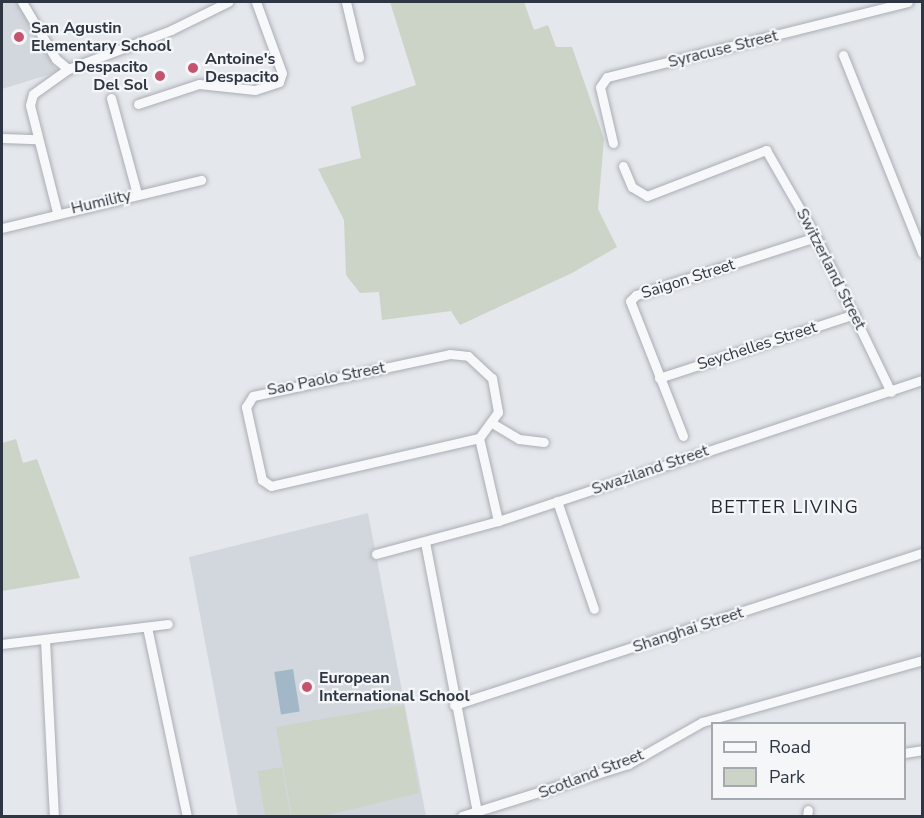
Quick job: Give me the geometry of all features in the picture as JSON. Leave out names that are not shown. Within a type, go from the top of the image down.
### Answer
[{"type":"street","points":[[22,2],[56,59],[68,69]]},
{"type":"street","points":[[57,212],[37,139],[30,97],[68,69],[171,30],[228,2]]},
{"type":"street","points":[[138,104],[199,84],[255,90],[279,82],[282,73],[256,2]]},
{"type":"street","points":[[346,2],[359,57]]},
{"type":"street","name":"Syracuse Street","points":[[613,143],[600,87],[607,77],[883,5],[908,2]]},
{"type":"street","points":[[843,55],[922,253]]},
{"type":"street","points":[[111,98],[137,194]]},
{"type":"street","points":[[2,138],[37,139]]},
{"type":"street","name":"Switzerland Street","points":[[623,166],[632,187],[647,196],[766,150],[816,237],[891,392]]},
{"type":"street","name":"Humility","points":[[2,228],[57,212],[201,180]]},
{"type":"street","name":"Saigon Street","points":[[683,436],[632,312],[633,298],[816,237]]},
{"type":"street","name":"Seychelles Street","points":[[659,378],[855,314]]},
{"type":"street","name":"Sao Paolo Street","points":[[479,438],[271,486],[260,477],[246,407],[258,393],[450,354],[468,356],[492,378],[498,404],[492,423]]},
{"type":"street","name":"Swaziland Street","points":[[376,554],[498,521],[922,380]]},
{"type":"street","points":[[498,521],[479,438],[492,423],[519,439],[544,442]]},
{"type":"street","points":[[557,501],[594,609]]},
{"type":"street","points":[[425,542],[454,705],[477,813]]},
{"type":"street","name":"Shanghai Street","points":[[454,705],[514,688],[922,553]]},
{"type":"street","points":[[2,644],[168,624]]},
{"type":"street","points":[[147,627],[187,815],[176,816]]},
{"type":"street","points":[[45,640],[54,816]]},
{"type":"street","name":"Scotland Street","points":[[462,816],[628,764],[702,722],[922,660]]},
{"type":"street","points":[[906,753],[922,750]]},
{"type":"shaded area","name":"San Agustin Elementary School","points":[[2,2],[18,2],[57,72],[2,89]]},
{"type":"shaded area","name":"European International School","points":[[368,513],[426,816],[238,816],[189,557]]},
{"type":"green space","points":[[390,2],[524,2],[534,30],[548,25],[556,47],[572,47],[604,139],[598,209],[617,247],[572,273],[460,325],[451,311],[382,320],[379,292],[360,293],[346,275],[344,220],[318,169],[361,158],[351,107],[416,85]]},
{"type":"green space","points":[[16,439],[23,463],[37,459],[80,578],[2,591],[2,443]]},
{"type":"green space","points":[[404,705],[419,793],[323,816],[292,816],[276,727]]},
{"type":"green space","points":[[282,767],[291,816],[265,816],[257,771]]},
{"type":"water","points":[[293,669],[300,711],[281,714],[274,672]]},
{"type":"place","name":"San Agustin Elementary School","points":[[19,37]]},
{"type":"place","name":"Antoine's Despacito","points":[[193,68]]},
{"type":"place","name":"Despacito Del Sol","points":[[160,76]]},
{"type":"place","name":"European International School","points":[[307,687]]},
{"type":"district","name":"BETTER LIVING","points":[[785,507]]}]
